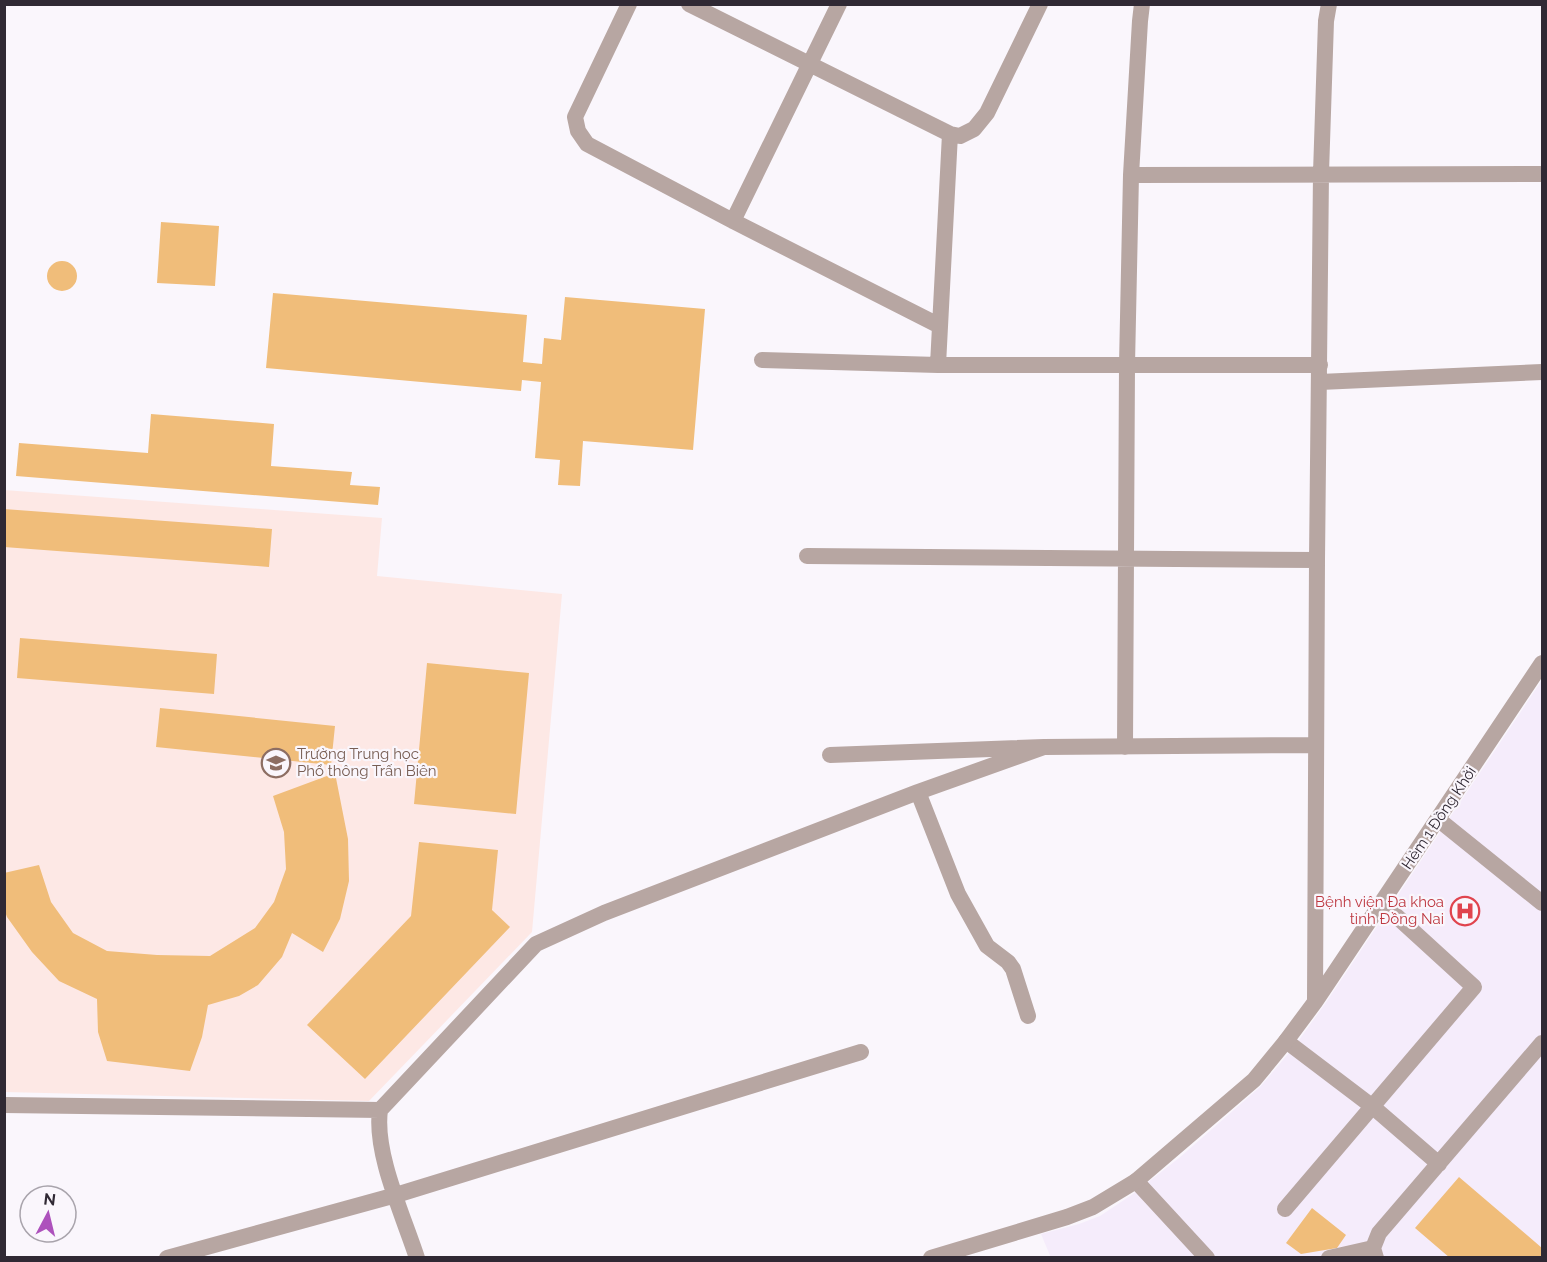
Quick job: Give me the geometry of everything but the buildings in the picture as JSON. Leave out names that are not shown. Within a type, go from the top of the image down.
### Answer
[{"type":"street","points":[[630,4],[578,108],[576,117],[578,131],[592,148],[940,326]]},
{"type":"street","points":[[689,4],[950,134],[960,136],[969,133],[983,119],[1040,4]]},
{"type":"street","points":[[733,221],[839,4]]},
{"type":"street","points":[[1125,747],[1127,365],[1131,174],[1142,4]]},
{"type":"street","points":[[1315,1002],[1321,173],[1326,21],[1329,4]]},
{"type":"street","points":[[938,365],[950,134]]},
{"type":"street","points":[[1131,174],[1542,174]]},
{"type":"street","points":[[762,360],[938,365],[1320,365]]},
{"type":"street","points":[[1320,382],[1542,372]]},
{"type":"street","points":[[807,556],[1317,560]]},
{"type":"street","name":"Hẻm 1 Đồng Khởi","points":[[930,1257],[1067,1217],[1093,1207],[1136,1181],[1254,1080],[1315,1002],[1542,663]]},
{"type":"street","points":[[830,755],[1044,747],[1316,745]]},
{"type":"street","points":[[417,1257],[380,1145],[378,1123],[380,1110],[536,944],[604,913],[918,792],[1044,747]]},
{"type":"street","points":[[918,792],[958,894],[987,946],[1008,962],[1013,969],[1028,1016]]},
{"type":"street","points":[[1439,820],[1542,903]]},
{"type":"street","points":[[1285,1209],[1474,987],[1382,903]]},
{"type":"street","points":[[1286,1041],[1373,1107],[1439,1164]]},
{"type":"street","points":[[1329,1257],[1375,1253],[1379,1233],[1542,1042]]},
{"type":"street","points":[[167,1257],[396,1195],[861,1052]]},
{"type":"street","points":[[4,1105],[380,1110]]},
{"type":"street","points":[[1136,1181],[1207,1257]]},
{"type":"shaded area","name":"Trường Trung học Phổ thông Trấn Biên","points":[[4,490],[382,518],[377,576],[562,594],[532,932],[369,1101],[5,1092]]},
{"type":"shaded area","name":"Bệnh viện Đa khoa tỉnh Đồng Nai","points":[[1542,680],[1542,1257],[1051,1258],[1041,1234],[1100,1216],[1133,1194],[1179,1158],[1260,1087],[1294,1047]]},
{"type":"place","name":"Trường Trung học Phổ thông Trấn Biên","points":[[276,763]]},
{"type":"place","name":"Bệnh viện Đa khoa tỉnh Đồng Nai","points":[[1465,911]]}]
